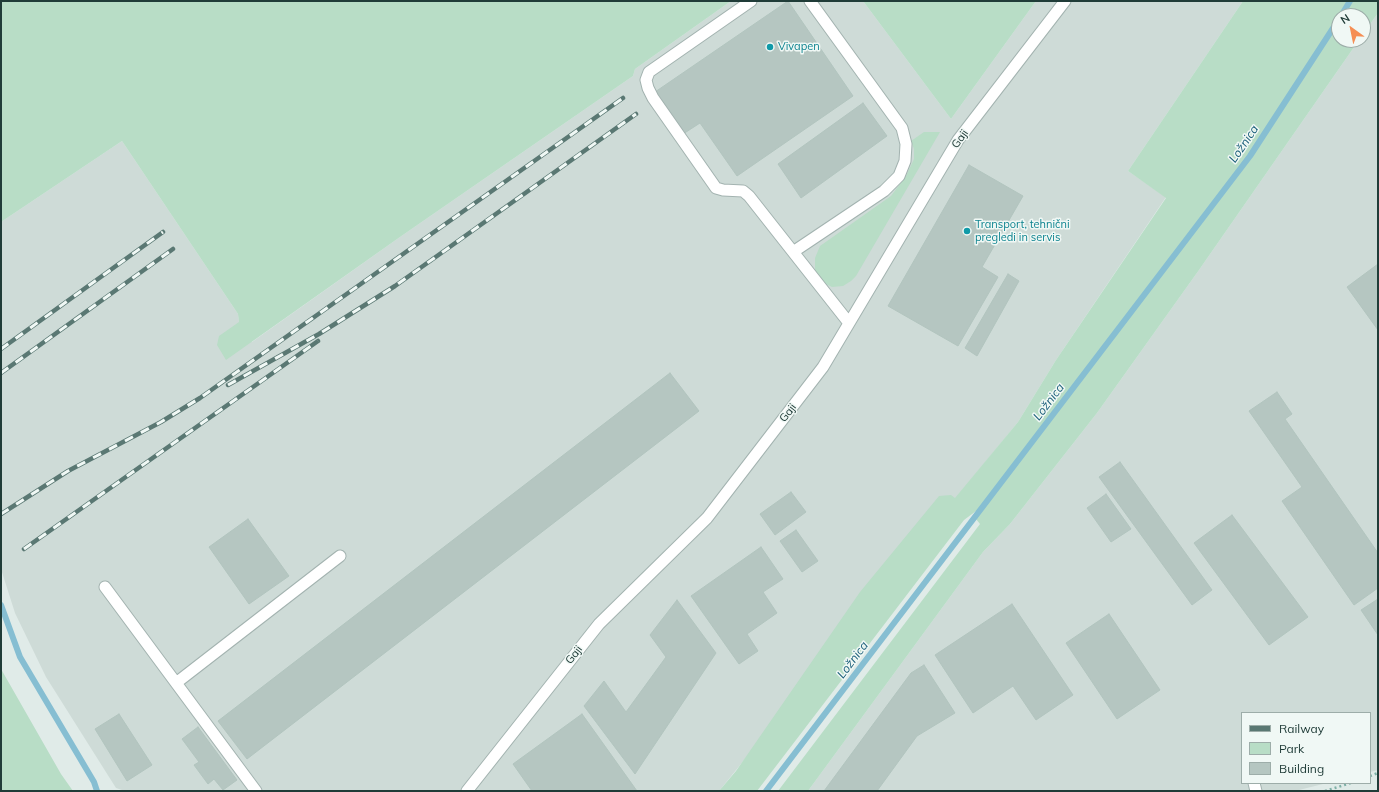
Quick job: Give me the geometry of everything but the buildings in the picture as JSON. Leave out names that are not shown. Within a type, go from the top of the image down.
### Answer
[{"type":"lane","points":[[751,1],[649,72],[646,80],[648,88],[653,98],[716,188],[723,190],[743,191],[750,196],[849,323]]},
{"type":"lane","points":[[793,252],[884,191],[899,176],[906,161],[906,144],[902,128],[810,1]]},
{"type":"lane","name":"Gaji","points":[[467,791],[599,624],[707,518],[823,367],[958,140],[1065,1]]},
{"type":"lane","points":[[176,683],[340,556]]},
{"type":"lane","points":[[105,587],[256,791]]},
{"type":"path","points":[[1325,791],[1348,784]]},
{"type":"shaded area","points":[[731,1],[863,1],[951,119],[1036,1],[1243,1],[1128,171],[1166,197],[1056,360],[1018,422],[719,791],[125,791],[116,788],[46,677],[15,613],[1,569],[1,222],[122,141],[238,314],[239,322],[252,342],[400,237],[633,76],[635,69]]},
{"type":"shaded area","points":[[1378,13],[1378,770],[1371,772],[1371,712],[1241,712],[1241,784],[1323,784],[1295,791],[808,791],[983,552],[1010,524],[1097,413],[1199,270],[1353,48],[1371,48],[1371,23]]},
{"type":"green space","points":[[1,1],[731,1],[635,69],[633,76],[400,237],[226,360],[217,345],[219,336],[239,322],[238,314],[122,141],[1,222]]},
{"type":"green space","points":[[863,1],[1036,1],[951,119]]},
{"type":"green space","points":[[1243,1],[1378,1],[1378,13],[1371,23],[1371,8],[1331,8],[1331,48],[1353,48],[1199,270],[1097,413],[1010,524],[983,552],[808,791],[778,791],[980,524],[976,519],[976,511],[964,520],[757,791],[719,791],[736,771],[860,592],[939,496],[951,495],[955,498],[1018,422],[1056,360],[1166,198],[1128,171]]},
{"type":"green space","points":[[924,132],[940,132],[856,276],[843,286],[832,287],[822,282],[815,270],[815,258],[820,246],[891,196],[906,176],[914,159],[914,149],[911,141]]},
{"type":"green space","points":[[1,669],[61,774],[73,791],[1,791]]},
{"type":"waterway","name":"Ložnica","points":[[1346,8],[1350,1]]},
{"type":"waterway","name":"Ložnica","points":[[766,791],[1250,156],[1331,31]]},
{"type":"waterway","points":[[1,605],[20,657],[94,782],[97,791]]},
{"type":"railway","points":[[1,514],[68,471],[161,422],[200,398],[623,98]]},
{"type":"railway","points":[[228,385],[319,334],[395,286],[636,114]]},
{"type":"railway","points":[[1,349],[163,232]]},
{"type":"railway","points":[[1,373],[173,249]]},
{"type":"railway","points":[[24,549],[318,341]]},
{"type":"place","name":"Vivapen","points":[[770,47]]},
{"type":"place","name":"Transport, tehnični pregledi in servis","points":[[967,231]]}]
